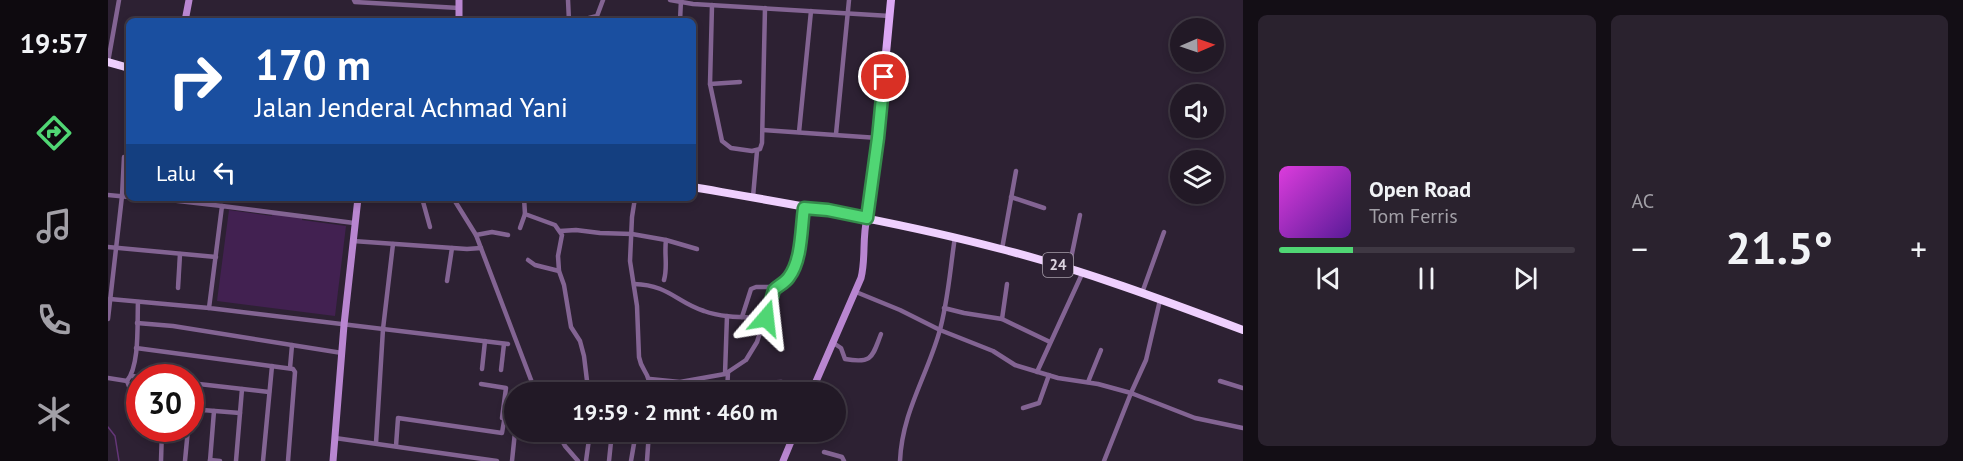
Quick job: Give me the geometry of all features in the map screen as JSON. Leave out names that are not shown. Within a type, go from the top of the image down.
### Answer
[{"type":"highway","points":[[108,62],[126,67]]},
{"type":"highway","name":"24","points":[[696,188],[804,208],[828,210],[1002,249],[1142,292],[1243,330]]},
{"type":"main road","points":[[186,18],[189,0]]},
{"type":"main road","points":[[815,382],[856,292],[863,268],[863,242],[878,138],[891,0]]},
{"type":"main road","points":[[333,461],[344,325],[358,201]]},
{"type":"main road","points":[[783,461],[791,442]]},
{"type":"street","points":[[108,62],[119,0]]},
{"type":"street","points":[[354,0],[356,3],[459,4]]},
{"type":"street","points":[[568,0],[568,18]]},
{"type":"street","points":[[589,18],[597,16],[603,0]]},
{"type":"street","points":[[670,0],[712,5],[890,16]]},
{"type":"street","points":[[753,197],[757,151],[761,147],[763,130],[764,8],[762,0]]},
{"type":"street","points":[[836,134],[849,0]]},
{"type":"street","points":[[680,18],[681,1]]},
{"type":"street","points":[[712,5],[710,84],[718,127],[723,143],[731,148],[757,151]]},
{"type":"street","points":[[799,132],[811,11]]},
{"type":"street","points":[[710,84],[740,82]]},
{"type":"street","points":[[763,130],[878,138]]},
{"type":"street","points":[[108,319],[114,247],[122,196],[124,157]]},
{"type":"street","points":[[1002,249],[1016,171]]},
{"type":"street","points":[[108,195],[126,196]]},
{"type":"street","points":[[1011,197],[1044,208]]},
{"type":"street","points":[[196,201],[354,223]]},
{"type":"street","points":[[423,201],[430,227]]},
{"type":"street","points":[[455,201],[476,235],[532,382]]},
{"type":"street","points":[[520,228],[525,214],[524,201]]},
{"type":"street","points":[[635,201],[630,261],[640,361],[650,380],[680,382],[727,373],[739,366],[752,353],[766,318],[771,296],[777,286]]},
{"type":"street","points":[[209,308],[222,206]]},
{"type":"street","points":[[742,317],[751,289],[784,284],[793,271],[804,208]]},
{"type":"street","points":[[525,214],[555,225],[560,231],[562,241],[558,256],[559,271],[564,285],[571,327],[580,341],[587,382]]},
{"type":"street","points":[[1069,268],[1080,215]]},
{"type":"street","points":[[560,231],[632,234],[697,249]]},
{"type":"street","points":[[476,235],[483,232],[508,235]]},
{"type":"street","points":[[1142,292],[1164,232]]},
{"type":"street","points":[[900,461],[905,422],[929,365],[940,330],[955,237]]},
{"type":"street","points":[[664,280],[666,240]]},
{"type":"street","points":[[353,241],[481,248]]},
{"type":"street","points":[[376,443],[383,329],[393,244]]},
{"type":"street","points":[[108,247],[216,257]]},
{"type":"street","points":[[447,281],[452,248]]},
{"type":"street","points":[[178,288],[180,254]]},
{"type":"street","points":[[528,260],[535,265],[559,271]]},
{"type":"street","points":[[1036,372],[1083,273]]},
{"type":"street","points":[[634,284],[661,288],[701,310],[727,316],[766,318]]},
{"type":"street","points":[[1002,320],[1007,284]]},
{"type":"street","points":[[856,292],[993,351],[1015,365],[1036,372],[1131,393],[1195,418],[1243,428]]},
{"type":"street","points":[[109,299],[209,308],[506,344],[501,370]]},
{"type":"street","points":[[1104,461],[1148,353],[1161,299]]},
{"type":"street","points":[[133,364],[138,302]]},
{"type":"street","points":[[944,308],[964,314],[1002,320],[1050,342]]},
{"type":"street","points":[[727,316],[727,382]]},
{"type":"street","points":[[137,323],[173,326],[342,353]]},
{"type":"street","points":[[832,342],[841,348],[845,359],[869,359],[873,356],[880,334]]},
{"type":"street","points":[[482,369],[485,341]]},
{"type":"street","points":[[290,368],[292,345]]},
{"type":"street","points":[[136,348],[290,368],[296,372],[288,461]]},
{"type":"street","points":[[1088,382],[1101,350]]},
{"type":"street","points":[[263,461],[272,366]]},
{"type":"street","points":[[1023,408],[1039,403],[1049,375]]},
{"type":"street","points":[[108,378],[126,381]]},
{"type":"street","points":[[1220,381],[1243,388]]},
{"type":"street","points":[[481,384],[504,388]]},
{"type":"street","points":[[204,385],[269,392]]},
{"type":"street","points":[[236,461],[242,389]]},
{"type":"street","points":[[504,403],[502,418],[504,418]]},
{"type":"street","points":[[204,410],[240,413]]},
{"type":"street","points":[[214,411],[210,460],[220,461]]},
{"type":"street","points":[[396,446],[398,418],[502,433],[504,421]]},
{"type":"street","points":[[335,438],[497,461]]},
{"type":"street","points":[[161,461],[162,442]]},
{"type":"street","points":[[185,461],[187,442]]},
{"type":"street","points":[[512,461],[514,442]]},
{"type":"street","points":[[563,442],[578,461]]},
{"type":"street","points":[[586,461],[589,442]]},
{"type":"street","points":[[609,461],[611,442]]},
{"type":"street","points":[[631,461],[634,442]]},
{"type":"street","points":[[647,442],[647,461]]},
{"type":"street","points":[[826,461],[827,452],[842,457],[843,461]]},
{"type":"shaded area","points":[[229,210],[272,216],[273,211],[302,215],[302,220],[346,226],[335,316],[217,301]]},
{"type":"waterway","points":[[108,427],[115,436],[119,461]]},
{"type":"route","points":[[766,318],[774,290],[777,286],[784,284],[793,271],[804,208],[867,218],[884,77]]}]
